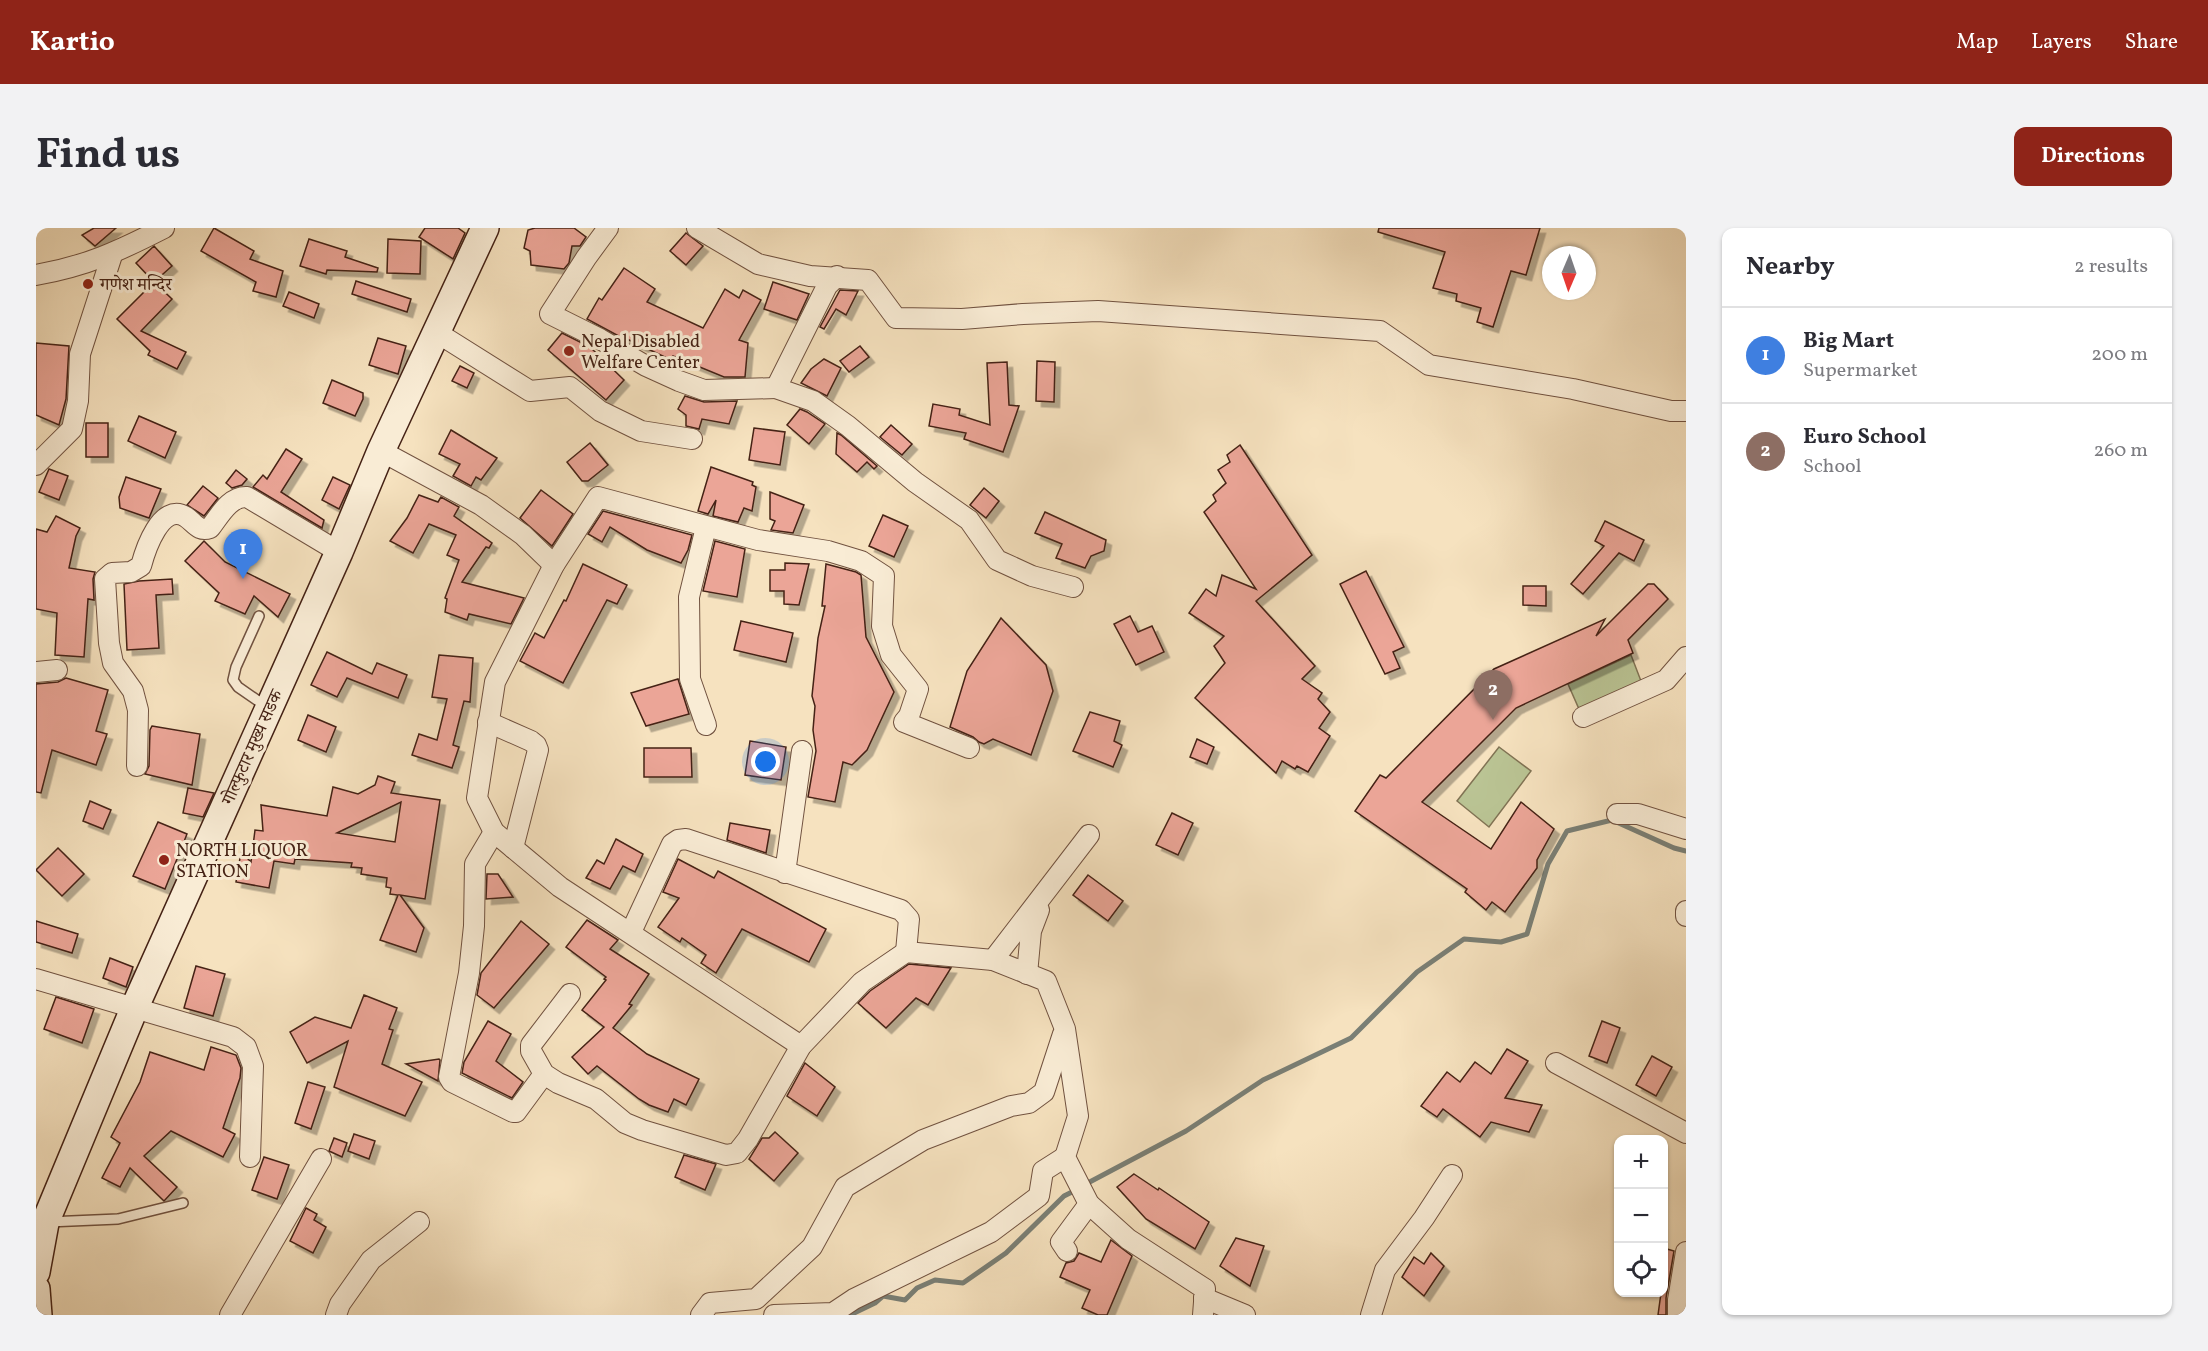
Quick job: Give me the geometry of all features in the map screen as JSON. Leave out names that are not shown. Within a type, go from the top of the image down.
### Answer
[{"type":"main road","name":"गोल्फुटार मुख्य सडक","points":[[36,1272],[45,1223],[134,1009],[339,552],[381,451],[485,228]]},
{"type":"main road","points":[[36,1290],[38,1315]]},
{"type":"street","points":[[36,275],[67,270],[112,255],[165,228]]},
{"type":"street","points":[[608,228],[550,314],[600,339],[646,366],[704,390],[776,388],[813,401],[848,426],[915,482],[969,519],[998,560],[1032,576],[1073,587]]},
{"type":"street","points":[[697,228],[758,264],[810,276],[837,276],[868,280],[896,318],[962,319],[1098,311],[1380,330],[1429,365],[1573,389],[1671,411],[1686,411]]},
{"type":"street","points":[[36,465],[72,429],[78,401],[80,354],[112,255]]},
{"type":"street","points":[[776,388],[827,286],[837,276]]},
{"type":"street","points":[[436,332],[530,391],[570,387],[600,411],[641,431],[692,439]]},
{"type":"street","points":[[381,451],[481,505],[523,535],[554,565]]},
{"type":"street","points":[[137,766],[138,710],[134,691],[113,663],[109,643],[105,579],[112,573],[131,572],[141,566],[146,546],[154,530],[169,517],[185,516],[198,528],[205,530],[210,528],[229,504],[239,497],[247,497],[339,552]]},
{"type":"street","points":[[801,1046],[560,887],[494,832],[477,798],[495,682],[554,565],[598,497],[758,540],[828,550],[861,561],[884,576],[882,626],[891,655],[918,689],[909,716],[904,722],[969,747]]},
{"type":"street","points":[[706,527],[689,597],[690,679],[706,725]]},
{"type":"street","points":[[1583,717],[1666,680],[1686,657]]},
{"type":"street","points":[[36,672],[57,669]]},
{"type":"street","points":[[488,722],[531,741],[538,750],[513,848]]},
{"type":"street","points":[[785,873],[802,751]]},
{"type":"street","points":[[1617,814],[1638,814],[1686,829]]},
{"type":"street","points":[[494,832],[475,864],[474,926],[469,973],[449,1077],[452,1082],[516,1112],[544,1074]]},
{"type":"street","points":[[993,960],[1089,835]]},
{"type":"street","points":[[631,932],[672,844],[686,839],[901,910],[909,919],[906,952]]},
{"type":"street","points":[[1027,974],[1031,931],[1043,895]]},
{"type":"street","points":[[1686,911],[1686,916]]},
{"type":"street","points":[[570,994],[531,1045],[531,1051],[544,1074],[558,1083],[596,1099],[625,1123],[726,1155],[737,1153],[748,1139],[801,1046],[862,982],[906,952],[993,960],[1046,981],[1065,1029],[1078,1116],[1065,1157],[1043,1171],[1039,1196],[991,1232],[863,1295],[833,1313],[774,1315]]},
{"type":"street","points":[[36,979],[232,1036],[246,1047],[253,1066],[250,1157]]},
{"type":"street","points":[[701,1315],[710,1303],[756,1299],[812,1247],[845,1187],[923,1140],[1011,1106],[1029,1103],[1044,1092],[1065,1029]]},
{"type":"street","points":[[1556,1063],[1686,1133]]},
{"type":"street","points":[[1065,1157],[1088,1201],[1128,1239],[1205,1289],[1204,1307],[1245,1315]]},
{"type":"street","points":[[230,1315],[321,1159]]},
{"type":"street","points":[[1371,1315],[1385,1270],[1424,1218],[1452,1175]]},
{"type":"street","points":[[1067,1251],[1061,1242],[1088,1201]]},
{"type":"street","points":[[336,1315],[340,1304],[371,1260],[419,1221]]},
{"type":"street","points":[[1678,1315],[1678,1300],[1686,1252]]},
{"type":"lane","points":[[259,616],[236,667],[233,680],[238,687],[269,708]]},
{"type":"lane","points":[[45,1223],[118,1219],[183,1203]]},
{"type":"green space","points":[[1631,655],[1641,681],[1579,709],[1568,684]]},
{"type":"green space","points":[[1499,747],[1531,771],[1489,827],[1457,801]]},
{"type":"building","points":[[94,228],[116,228],[95,246],[82,235]]},
{"type":"building","points":[[214,228],[254,251],[250,259],[283,271],[276,297],[253,291],[256,282],[201,251]]},
{"type":"building","points":[[425,228],[458,228],[465,233],[453,259],[419,237]]},
{"type":"building","points":[[574,228],[586,237],[580,246],[572,246],[569,263],[564,269],[531,265],[530,251],[524,248],[528,230]]},
{"type":"building","points":[[1379,228],[1540,228],[1526,275],[1511,271],[1493,327],[1477,322],[1481,308],[1456,301],[1457,294],[1433,288],[1445,252],[1378,232]]},
{"type":"building","points":[[686,233],[703,246],[686,265],[670,251]]},
{"type":"building","points":[[309,239],[347,251],[345,257],[378,268],[377,272],[327,270],[326,274],[300,266]]},
{"type":"building","points":[[388,239],[421,241],[420,274],[387,273]]},
{"type":"building","points":[[154,246],[172,266],[154,282],[136,263]]},
{"type":"building","points":[[624,268],[655,289],[647,302],[703,328],[725,289],[739,298],[743,290],[761,300],[739,340],[748,343],[745,377],[724,377],[673,356],[671,360],[587,319],[599,298],[602,300]]},
{"type":"building","points":[[356,281],[411,299],[407,312],[352,294]]},
{"type":"building","points":[[154,282],[172,299],[141,331],[186,352],[177,369],[148,355],[150,351],[117,319]]},
{"type":"building","points":[[773,282],[809,294],[797,320],[764,309]]},
{"type":"building","points":[[840,290],[858,291],[846,315],[836,309],[824,329],[820,327]]},
{"type":"building","points":[[289,292],[319,304],[314,318],[283,306]]},
{"type":"building","points":[[562,333],[590,347],[624,380],[606,400],[548,350]]},
{"type":"building","points":[[378,338],[406,346],[398,374],[369,365]]},
{"type":"building","points":[[36,343],[69,346],[66,399],[59,425],[36,415]]},
{"type":"building","points":[[860,346],[869,357],[849,372],[840,361]]},
{"type":"building","points":[[824,359],[841,368],[827,396],[801,383],[811,369]]},
{"type":"building","points":[[1037,361],[1055,362],[1054,402],[1036,401]]},
{"type":"building","points":[[1007,362],[1009,405],[1019,406],[1003,452],[964,439],[966,433],[929,426],[933,404],[960,409],[959,415],[990,425],[987,363]]},
{"type":"building","points":[[460,366],[474,373],[467,388],[452,381]]},
{"type":"building","points":[[332,380],[363,393],[363,399],[355,416],[323,403]]},
{"type":"building","points":[[685,396],[704,402],[737,401],[729,424],[702,419],[699,429],[686,426],[686,415],[678,409]]},
{"type":"building","points":[[800,409],[825,424],[809,444],[787,425]]},
{"type":"building","points":[[139,416],[176,432],[165,458],[128,441]]},
{"type":"building","points":[[86,423],[108,423],[108,457],[86,457]]},
{"type":"building","points":[[891,425],[912,444],[902,455],[880,437]]},
{"type":"building","points":[[754,428],[785,432],[780,465],[749,460]]},
{"type":"building","points":[[451,430],[497,458],[481,480],[476,477],[471,486],[453,476],[460,464],[439,454]]},
{"type":"building","points":[[837,433],[877,466],[874,469],[867,462],[857,472],[836,454]]},
{"type":"building","points":[[590,443],[608,465],[588,481],[582,481],[567,462]]},
{"type":"building","points":[[1240,445],[1312,555],[1256,601],[1315,666],[1302,679],[1322,693],[1318,699],[1330,712],[1319,728],[1330,736],[1308,772],[1297,766],[1295,769],[1282,761],[1276,773],[1195,698],[1225,663],[1214,646],[1224,636],[1189,613],[1206,589],[1216,596],[1222,575],[1256,589],[1204,512],[1216,501],[1213,495],[1226,483],[1218,470],[1230,462],[1227,455]]},
{"type":"building","points":[[286,449],[302,459],[281,492],[324,520],[322,528],[253,487],[263,475],[267,479]]},
{"type":"building","points":[[711,467],[753,482],[752,485],[756,487],[752,511],[744,508],[738,522],[713,516],[716,500],[708,514],[698,511]]},
{"type":"building","points":[[49,469],[68,476],[59,500],[39,492]]},
{"type":"building","points":[[236,470],[247,479],[242,485],[232,488],[226,483]]},
{"type":"building","points":[[126,477],[161,489],[149,518],[120,508],[119,497]]},
{"type":"building","points":[[333,477],[350,485],[339,509],[322,500]]},
{"type":"building","points":[[203,486],[218,498],[204,516],[187,505]]},
{"type":"building","points":[[984,488],[999,501],[986,518],[970,505]]},
{"type":"building","points":[[541,490],[573,514],[552,546],[520,518]]},
{"type":"building","points":[[770,492],[804,505],[793,533],[771,530],[775,521],[770,519]]},
{"type":"building","points":[[419,495],[438,502],[441,497],[459,507],[454,516],[492,543],[489,548],[486,547],[462,582],[524,598],[511,624],[469,614],[467,620],[445,612],[447,599],[445,598],[459,560],[447,555],[456,535],[429,524],[413,553],[390,541],[407,518]]},
{"type":"building","points":[[603,511],[692,535],[681,563],[647,550],[610,527],[602,542],[588,534]]},
{"type":"building","points":[[1045,512],[1106,540],[1104,551],[1091,556],[1085,568],[1056,558],[1062,544],[1035,533]]},
{"type":"building","points":[[883,515],[908,526],[894,557],[869,546]]},
{"type":"building","points":[[56,516],[80,528],[69,568],[95,572],[94,600],[88,599],[84,657],[55,655],[57,613],[36,609],[36,529],[47,532]]},
{"type":"building","points":[[1605,521],[1644,540],[1634,561],[1619,553],[1583,594],[1571,584],[1604,546],[1595,541]]},
{"type":"building","points":[[204,541],[225,562],[290,594],[278,617],[254,596],[245,614],[215,601],[219,593],[185,561]]},
{"type":"building","points":[[715,541],[745,549],[737,597],[703,591]]},
{"type":"building","points":[[785,563],[809,564],[799,605],[784,604],[784,591],[770,591],[770,570],[785,570]]},
{"type":"building","points":[[583,564],[627,585],[617,604],[607,600],[563,683],[520,661],[535,633],[544,638],[564,600],[566,601]]},
{"type":"building","points":[[826,564],[861,575],[866,637],[894,692],[867,750],[852,765],[843,762],[835,802],[808,797],[816,751],[813,730],[815,706],[812,696],[818,638],[825,606],[822,606]]},
{"type":"building","points":[[1366,571],[1404,647],[1393,652],[1400,668],[1385,674],[1340,584]]},
{"type":"building","points":[[172,579],[173,594],[156,595],[159,648],[127,650],[124,584]]},
{"type":"building","points":[[1648,584],[1654,584],[1668,599],[1628,640],[1633,653],[1516,708],[1422,802],[1491,849],[1521,802],[1554,829],[1537,860],[1537,868],[1505,912],[1492,902],[1486,910],[1465,892],[1467,889],[1355,811],[1380,775],[1386,778],[1494,669],[1605,619],[1596,636]]},
{"type":"building","points":[[1523,586],[1546,586],[1546,606],[1523,605]]},
{"type":"building","points":[[1130,616],[1138,632],[1152,626],[1164,652],[1136,665],[1114,624]]},
{"type":"building","points":[[1001,618],[1046,665],[1053,691],[1031,755],[993,739],[984,744],[950,727],[967,671]]},
{"type":"building","points":[[741,621],[793,633],[786,662],[734,650]]},
{"type":"building","points":[[327,652],[372,674],[377,663],[407,675],[398,698],[347,678],[337,697],[311,685]]},
{"type":"building","points":[[439,655],[473,658],[470,702],[464,701],[453,745],[459,747],[452,768],[412,755],[419,734],[437,740],[447,699],[432,697]]},
{"type":"building","points":[[66,678],[108,690],[96,731],[107,734],[96,765],[52,750],[41,793],[36,792],[36,684],[58,682]]},
{"type":"building","points":[[678,679],[689,714],[646,726],[631,693]]},
{"type":"building","points":[[1090,712],[1120,721],[1114,741],[1122,745],[1113,767],[1073,751]]},
{"type":"building","points":[[308,715],[336,727],[326,752],[298,740]]},
{"type":"building","points":[[152,726],[200,734],[192,785],[145,774],[149,766]]},
{"type":"building","points":[[1197,739],[1214,747],[1207,764],[1190,757]]},
{"type":"building","points":[[750,741],[786,747],[781,780],[745,775]]},
{"type":"building","points":[[644,748],[691,748],[692,777],[644,777]]},
{"type":"building","points":[[378,776],[395,782],[391,793],[440,800],[425,899],[400,895],[424,928],[416,952],[380,940],[398,895],[390,894],[391,888],[386,887],[387,878],[361,874],[362,868],[351,867],[352,863],[295,859],[294,864],[274,861],[269,888],[236,882],[241,852],[251,862],[255,830],[263,831],[261,805],[327,816],[333,787],[358,794],[375,785]],"holes":[[[401,802],[395,842],[337,833]]]},
{"type":"building","points":[[188,788],[214,793],[203,817],[183,813]]},
{"type":"building","points":[[90,801],[111,810],[103,829],[83,821]]},
{"type":"building","points":[[1172,813],[1193,823],[1178,855],[1156,845]]},
{"type":"building","points":[[158,822],[187,834],[165,889],[133,876]]},
{"type":"building","points":[[730,823],[770,830],[766,853],[727,840]]},
{"type":"building","points":[[616,839],[643,854],[635,872],[623,866],[610,889],[586,878],[597,860],[604,864]]},
{"type":"building","points":[[58,848],[84,874],[62,896],[36,870]]},
{"type":"building","points":[[678,859],[714,878],[718,871],[826,929],[809,962],[742,929],[716,973],[701,963],[706,955],[682,938],[680,942],[658,927],[679,898],[663,892]]},
{"type":"building","points":[[487,874],[498,874],[513,897],[486,899]]},
{"type":"building","points":[[1088,875],[1123,901],[1108,921],[1073,895]]},
{"type":"building","points":[[587,920],[618,940],[610,949],[649,974],[629,1004],[632,1005],[613,1028],[647,1054],[699,1079],[686,1105],[674,1099],[668,1112],[649,1105],[597,1066],[588,1074],[572,1057],[604,1027],[582,1010],[606,977],[566,947]]},
{"type":"building","points":[[36,921],[78,934],[72,953],[36,942]]},
{"type":"building","points":[[521,921],[549,944],[494,1008],[477,995],[481,973]]},
{"type":"building","points":[[110,958],[133,967],[126,987],[103,978]]},
{"type":"building","points":[[909,964],[951,968],[928,1005],[916,998],[886,1028],[858,1003],[870,991]]},
{"type":"building","points":[[196,966],[225,974],[213,1016],[184,1008]]},
{"type":"building","points":[[364,995],[397,1008],[389,1029],[393,1030],[382,1064],[422,1082],[405,1116],[334,1087],[348,1041],[307,1063],[290,1032],[315,1017],[351,1028]]},
{"type":"building","points":[[56,997],[94,1009],[82,1043],[44,1029]]},
{"type":"building","points":[[488,1021],[511,1034],[496,1061],[523,1082],[512,1098],[462,1073],[464,1062]]},
{"type":"building","points":[[1602,1021],[1620,1028],[1607,1063],[1589,1056]]},
{"type":"building","points":[[211,1047],[236,1055],[241,1068],[240,1078],[223,1128],[235,1134],[223,1157],[171,1131],[144,1156],[177,1187],[164,1201],[130,1168],[120,1187],[102,1178],[120,1143],[111,1137],[140,1082],[150,1052],[204,1070]]},
{"type":"building","points":[[1507,1049],[1528,1061],[1505,1098],[1542,1105],[1529,1132],[1491,1122],[1480,1137],[1443,1109],[1437,1117],[1421,1106],[1447,1072],[1460,1082],[1475,1062],[1491,1074]]},
{"type":"building","points":[[1652,1056],[1672,1067],[1656,1096],[1636,1085]]},
{"type":"building","points":[[439,1059],[438,1081],[406,1064]]},
{"type":"building","points":[[805,1063],[835,1087],[817,1116],[787,1096]]},
{"type":"building","points":[[308,1082],[325,1087],[311,1129],[295,1123]]},
{"type":"building","points":[[775,1132],[798,1153],[774,1181],[749,1159],[762,1138],[769,1138]]},
{"type":"building","points":[[354,1134],[375,1141],[369,1159],[348,1151]]},
{"type":"building","points":[[334,1138],[347,1143],[342,1157],[329,1151]]},
{"type":"building","points":[[684,1155],[716,1164],[705,1190],[675,1177]]},
{"type":"building","points":[[264,1157],[289,1165],[277,1199],[252,1190]]},
{"type":"building","points":[[1134,1174],[1209,1222],[1195,1249],[1146,1219],[1117,1187]]},
{"type":"building","points":[[306,1208],[317,1214],[314,1220],[326,1227],[313,1253],[290,1241]]},
{"type":"building","points":[[1236,1238],[1264,1246],[1250,1286],[1220,1266]]},
{"type":"building","points":[[1111,1240],[1132,1256],[1107,1315],[1098,1315],[1082,1308],[1090,1290],[1060,1277],[1066,1263],[1074,1261],[1079,1253],[1101,1262]]},
{"type":"building","points":[[1668,1249],[1674,1251],[1668,1286]]},
{"type":"building","points":[[1431,1253],[1444,1266],[1424,1296],[1402,1277],[1414,1257],[1424,1264]]},
{"type":"building","points":[[1660,1297],[1666,1297],[1666,1315],[1658,1315]]},
{"type":"waterway","points":[[1084,1185],[1186,1131],[1263,1080],[1351,1038],[1417,972],[1464,939],[1501,942],[1527,934],[1548,864],[1567,831],[1612,820],[1674,848],[1686,851]]},
{"type":"waterway","points":[[850,1315],[875,1303],[883,1296],[905,1300],[917,1288],[935,1280],[963,1283],[1006,1253],[1064,1196],[1076,1190]]},
{"type":"place","name":"गणेश मन्दिर","points":[[88,284]]},
{"type":"place","name":"Nepal Disabled Welfare Center","points":[[569,351]]},
{"type":"place","name":"Big Mart","points":[[243,579]]},
{"type":"place","name":"Euro School","points":[[1493,720]]},
{"type":"place","name":"NORTH LIQUOR STATION","points":[[164,860]]}]
